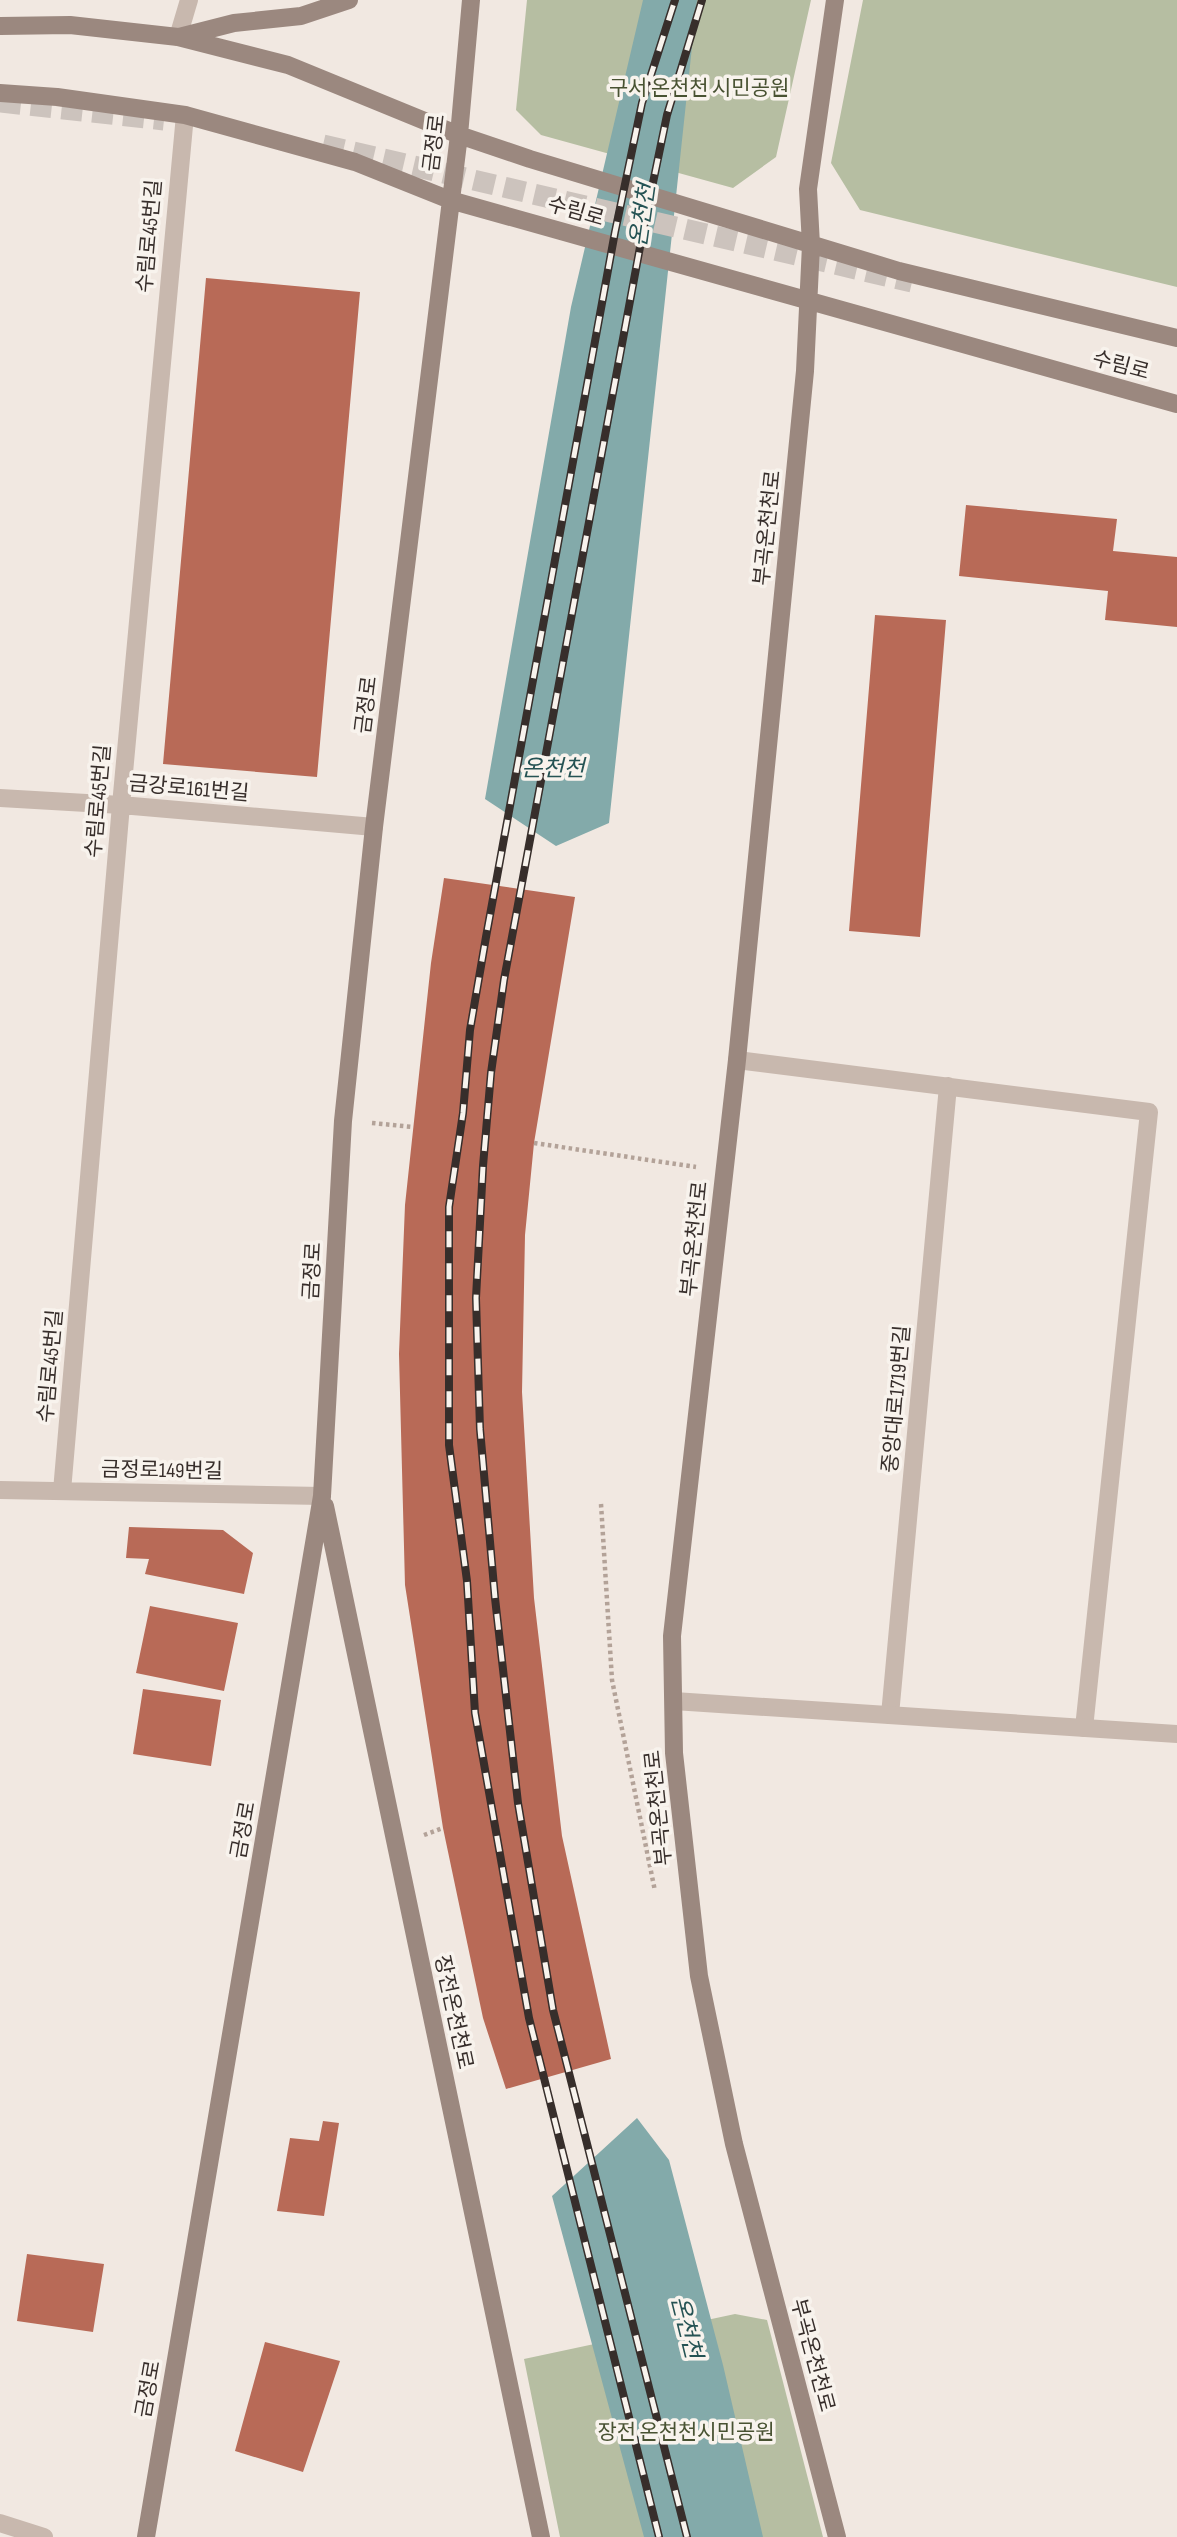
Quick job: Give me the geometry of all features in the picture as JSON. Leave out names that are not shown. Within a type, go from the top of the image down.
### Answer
[{"type":"main road","points":[[178,37],[234,23],[301,16],[349,0]]},
{"type":"main road","name":"금정로","points":[[146,2537],[322,1496],[344,1121],[374,827],[459,135],[471,0]]},
{"type":"main road","name":"부곡온천천로","points":[[835,0],[808,189],[811,245],[805,371],[737,1060],[672,1636],[674,1753],[699,1976],[734,2144],[836,2537]]},
{"type":"main road","name":"수림로","points":[[0,26],[70,25],[178,37],[288,65],[459,135],[530,159],[772,230],[811,245],[899,271],[1177,338]]},
{"type":"main road","name":"수림로","points":[[0,93],[57,97],[184,116],[355,162],[450,200],[1177,404]]},
{"type":"main road","name":"장전온천천로","points":[[322,1496],[541,2537]]},
{"type":"street","points":[[178,37],[189,0]]},
{"type":"street","name":"수림로45번길","points":[[62,1491],[184,116]]},
{"type":"street","name":"금강로161번길","points":[[0,798],[121,805],[374,827]]},
{"type":"street","points":[[737,1060],[1149,1112],[1084,1728]]},
{"type":"street","name":"중앙대로1719번길","points":[[890,1715],[948,1086]]},
{"type":"street","name":"금정로149번길","points":[[0,1490],[322,1496]]},
{"type":"street","points":[[674,1702],[1177,1734]]},
{"type":"street","points":[[0,2523],[44,2537]]},
{"type":"path","points":[[344,1121],[413,1127]]},
{"type":"path","points":[[534,1143],[709,1168]]},
{"type":"green space","name":"구서 온천천 시민공원","points":[[527,0],[811,0],[776,157],[733,188],[541,135],[516,110]]},
{"type":"green space","points":[[863,0],[1177,0],[1177,287],[860,210],[831,163]]},
{"type":"green space","name":"장전 온천천시민공원","points":[[735,2314],[767,2320],[823,2537],[560,2537],[524,2359]]},
{"type":"water","name":"온천천","points":[[643,0],[697,0],[609,823],[556,846],[485,799],[571,307]]},
{"type":"water","name":"온천천","points":[[637,2118],[669,2160],[723,2365],[763,2537],[644,2537],[552,2196]]},
{"type":"building","points":[[206,278],[360,292],[317,777],[163,764]]},
{"type":"building","points":[[966,505],[1117,519],[1113,551],[1177,557],[1177,627],[1105,620],[1108,591],[959,576]]},
{"type":"building","points":[[875,615],[946,620],[920,937],[849,931]]},
{"type":"building","points":[[444,878],[575,897],[534,1143],[525,1235],[522,1392],[534,1598],[562,1836],[611,2059],[506,2089],[483,2018],[443,1828],[405,1585],[399,1354],[405,1205],[431,963]]},
{"type":"building","points":[[129,1527],[223,1530],[253,1553],[244,1594],[145,1574],[149,1559],[126,1558]]},
{"type":"building","points":[[150,1606],[238,1623],[224,1691],[136,1673]]},
{"type":"building","points":[[143,1689],[221,1700],[211,1766],[133,1754]]},
{"type":"building","points":[[323,2121],[339,2123],[324,2216],[277,2211],[290,2138],[319,2141]]},
{"type":"building","points":[[27,2254],[104,2264],[93,2332],[17,2321]]},
{"type":"building","points":[[265,2342],[340,2361],[303,2472],[235,2451]]},
{"type":"tunnel","points":[[0,102],[164,120]]},
{"type":"tunnel","points":[[323,145],[912,282]]},
{"type":"railway","points":[[659,2537],[529,2018],[475,1713],[467,1581],[449,1445],[449,1207],[463,1113],[470,1030],[615,232],[642,103],[675,0]]},
{"type":"railway","points":[[687,2537],[553,2010],[518,1803],[495,1598],[480,1429],[476,1298],[491,1073],[504,980],[643,231],[667,115],[702,0]]}]
